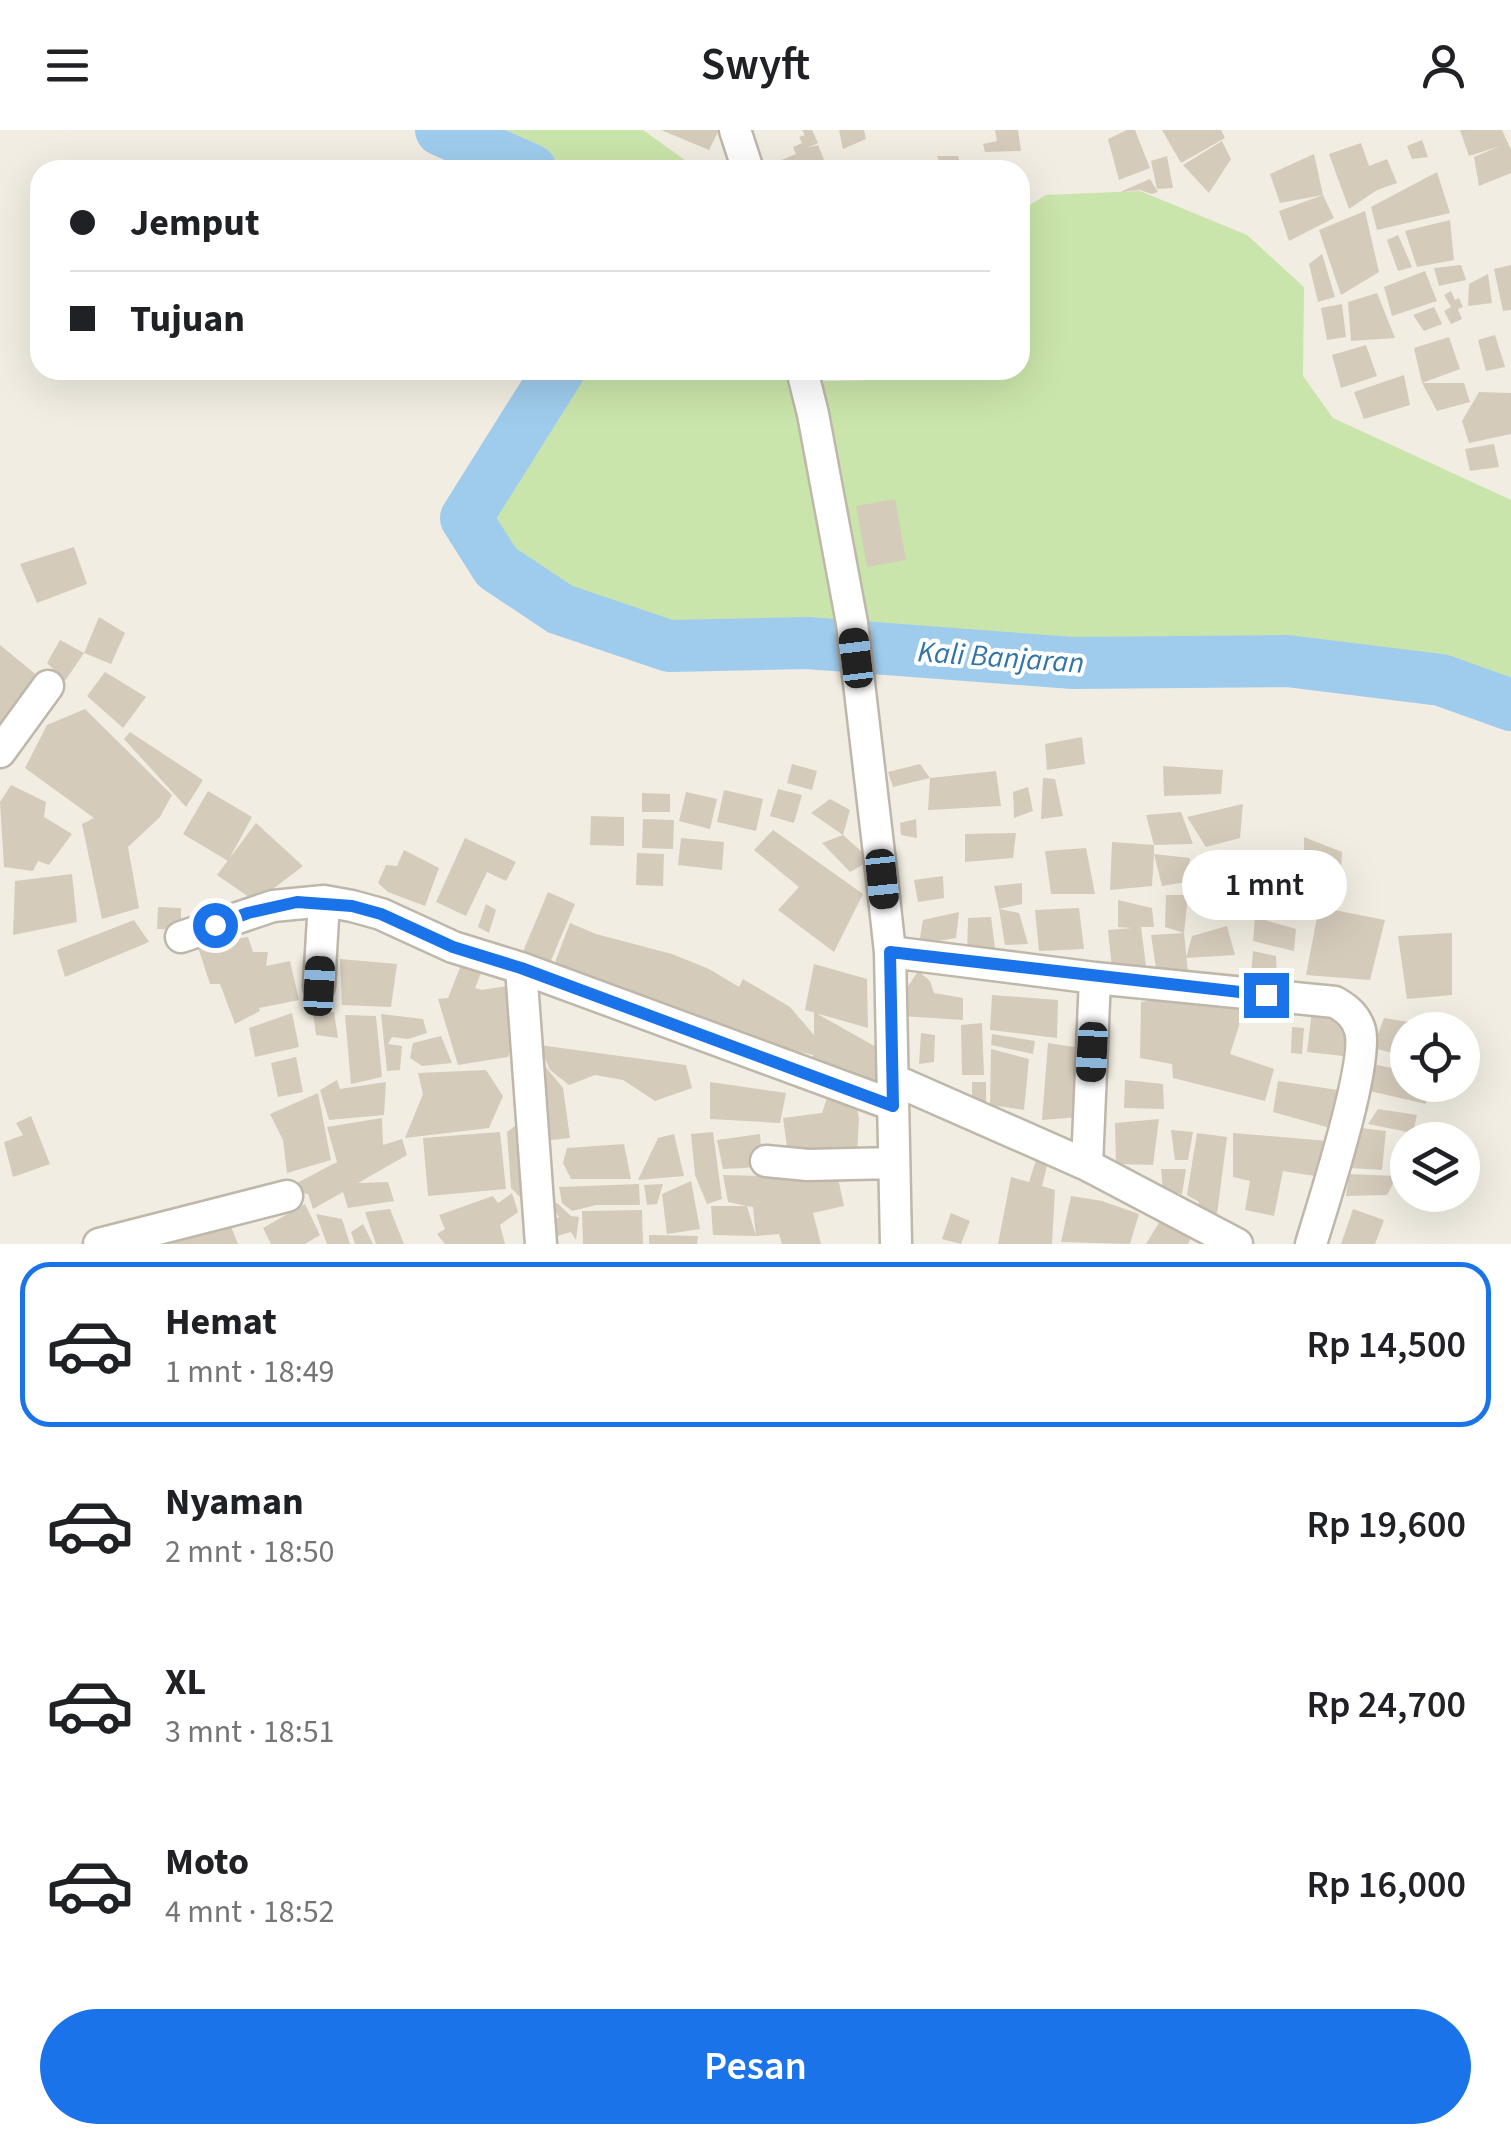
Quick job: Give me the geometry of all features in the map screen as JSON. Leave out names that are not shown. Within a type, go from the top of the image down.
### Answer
[{"type":"street","points":[[735,130],[745,160]]},
{"type":"street","points":[[804,380],[852,623],[890,952],[896,1244]]},
{"type":"street","points":[[0,752],[48,686]]},
{"type":"street","points":[[181,937],[261,910],[324,902],[381,914],[453,947],[893,1093],[1088,1165],[1237,1244]]},
{"type":"street","points":[[319,986],[324,902]]},
{"type":"street","points":[[890,952],[1335,1002],[1350,1011],[1359,1027],[1362,1045],[1311,1244]]},
{"type":"street","points":[[521,968],[541,1244]]},
{"type":"street","points":[[1088,1165],[1095,978]]},
{"type":"street","points":[[766,1161],[894,1163]]},
{"type":"street","points":[[99,1244],[287,1196]]},
{"type":"green space","points":[[441,130],[643,130],[685,160],[508,160]]},
{"type":"green space","points":[[1140,191],[1247,235],[1304,287],[1303,376],[1333,418],[1511,500],[1511,705],[1441,680],[1287,661],[1073,663],[807,643],[669,646],[560,609],[497,567],[466,518],[553,380],[1030,380],[1030,205],[1046,195]]},
{"type":"building","points":[[661,130],[719,130],[709,150]]},
{"type":"building","points":[[802,130],[812,130],[818,143],[808,148],[818,145],[824,160],[781,160],[796,154],[793,147],[802,143],[799,137],[805,135]]},
{"type":"building","points":[[839,130],[864,130],[866,139],[843,149]]},
{"type":"building","points":[[995,130],[1018,130],[1021,151],[985,152],[983,144],[997,141]]},
{"type":"building","points":[[1135,130],[1150,168],[1119,180],[1108,139]]},
{"type":"building","points":[[1162,130],[1221,130],[1225,138],[1181,163]]},
{"type":"building","points":[[1460,130],[1502,130],[1511,150],[1511,173],[1479,186],[1474,157],[1500,146],[1469,156]]},
{"type":"building","points":[[1422,140],[1428,157],[1412,159],[1407,146]]},
{"type":"building","points":[[1222,141],[1231,159],[1209,193],[1183,165]]},
{"type":"building","points":[[1361,143],[1369,166],[1387,159],[1397,183],[1377,190],[1349,209],[1329,154]]},
{"type":"building","points":[[1314,154],[1323,195],[1280,203],[1270,174]]},
{"type":"building","points":[[937,156],[958,156],[959,160],[939,160]]},
{"type":"building","points":[[1167,156],[1173,188],[1157,189],[1151,161]]},
{"type":"building","points":[[1437,172],[1450,213],[1377,230],[1371,207]]},
{"type":"building","points":[[1150,179],[1158,192],[1120,192]]},
{"type":"building","points":[[1323,195],[1334,218],[1289,241],[1279,211]]},
{"type":"building","points":[[1365,211],[1379,272],[1341,295],[1319,230]]},
{"type":"building","points":[[1450,220],[1454,260],[1417,267],[1405,231]]},
{"type":"building","points":[[1398,235],[1412,267],[1398,271],[1387,240]]},
{"type":"building","points":[[1322,254],[1335,297],[1318,302],[1309,264]]},
{"type":"building","points":[[1461,265],[1466,280],[1439,286],[1434,268]]},
{"type":"building","points":[[1511,265],[1511,310],[1503,311],[1494,269]]},
{"type":"building","points":[[1425,271],[1437,301],[1392,316],[1384,287]]},
{"type":"building","points":[[1488,274],[1492,303],[1468,306],[1469,284]]},
{"type":"building","points":[[1451,291],[1463,307],[1458,309],[1462,319],[1451,324],[1444,311],[1451,307],[1444,295]]},
{"type":"building","points":[[1377,293],[1395,338],[1351,341],[1348,302]]},
{"type":"building","points":[[1342,304],[1346,337],[1327,340],[1321,308]]},
{"type":"building","points":[[1434,307],[1442,324],[1424,331],[1413,315]]},
{"type":"building","points":[[1495,335],[1505,367],[1486,371],[1478,340]]},
{"type":"building","points":[[1449,337],[1460,369],[1422,383],[1414,348]]},
{"type":"building","points":[[1366,345],[1377,376],[1341,388],[1332,355]]},
{"type":"building","points":[[1404,375],[1410,405],[1364,419],[1354,392]]},
{"type":"building","points":[[1422,383],[1464,383],[1470,402],[1437,411]]},
{"type":"building","points":[[1479,392],[1511,393],[1511,434],[1469,443],[1462,421]]},
{"type":"building","points":[[1494,444],[1499,467],[1470,471],[1465,449]]},
{"type":"building","points":[[895,499],[906,560],[867,567],[856,506]]},
{"type":"building","points":[[74,547],[87,584],[37,603],[20,564]]},
{"type":"building","points":[[99,617],[125,633],[111,664],[84,653]]},
{"type":"building","points":[[60,640],[84,653],[65,681],[47,663]]},
{"type":"building","points":[[0,645],[39,677],[0,739]]},
{"type":"building","points":[[105,672],[146,697],[123,728],[87,696]]},
{"type":"building","points":[[85,709],[172,795],[160,817],[128,847],[139,908],[102,919],[82,824],[94,818],[25,768],[47,725]]},
{"type":"building","points":[[130,732],[203,780],[186,807],[124,739]]},
{"type":"building","points":[[1082,737],[1085,764],[1047,770],[1045,744]]},
{"type":"building","points":[[792,764],[817,771],[812,790],[787,783]]},
{"type":"building","points":[[920,764],[930,778],[893,787],[888,772]]},
{"type":"building","points":[[1163,766],[1223,770],[1221,794],[1164,796]]},
{"type":"building","points":[[996,771],[1001,806],[928,810],[930,778]]},
{"type":"building","points":[[1043,778],[1055,779],[1063,816],[1041,819]]},
{"type":"building","points":[[11,785],[46,802],[44,817],[72,834],[49,865],[38,861],[33,871],[4,867],[0,802]]},
{"type":"building","points":[[1028,787],[1033,811],[1014,818],[1013,792]]},
{"type":"building","points":[[778,789],[802,795],[794,823],[770,816]]},
{"type":"building","points":[[724,790],[763,799],[756,831],[717,822]]},
{"type":"building","points":[[208,791],[252,817],[228,861],[183,834]]},
{"type":"building","points":[[686,792],[717,799],[710,829],[679,821]]},
{"type":"building","points":[[642,793],[670,794],[670,812],[642,812]]},
{"type":"building","points":[[830,799],[850,810],[843,835],[811,813]]},
{"type":"building","points":[[1243,804],[1240,838],[1206,847],[1187,817]]},
{"type":"building","points":[[1181,812],[1193,844],[1154,845],[1146,815]]},
{"type":"building","points":[[591,816],[624,817],[624,846],[590,845]]},
{"type":"building","points":[[643,819],[674,820],[673,849],[642,848]]},
{"type":"building","points":[[916,819],[917,838],[901,835],[900,823]]},
{"type":"building","points":[[256,823],[303,866],[256,902],[217,875]]},
{"type":"building","points":[[773,830],[863,894],[834,952],[778,910],[799,887],[754,850]]},
{"type":"building","points":[[1016,833],[1013,858],[965,862],[965,834]]},
{"type":"building","points":[[843,835],[871,860],[850,872],[822,843]]},
{"type":"building","points":[[1304,837],[1342,852],[1340,893],[1304,881]]},
{"type":"building","points":[[465,838],[516,862],[506,881],[487,872],[466,916],[436,902]]},
{"type":"building","points":[[681,838],[724,842],[722,870],[678,865]]},
{"type":"building","points":[[1112,842],[1154,845],[1152,886],[1110,890]]},
{"type":"building","points":[[1086,848],[1095,894],[1051,894],[1045,851]]},
{"type":"building","points":[[404,850],[439,868],[425,906],[388,892],[378,883],[386,865],[397,866]]},
{"type":"building","points":[[637,853],[664,854],[663,886],[636,885]]},
{"type":"building","points":[[1154,854],[1190,858],[1187,882],[1162,886]]},
{"type":"building","points":[[1235,857],[1242,887],[1219,897],[1210,872]]},
{"type":"building","points":[[1257,866],[1299,891],[1281,915],[1241,896]]},
{"type":"building","points":[[72,874],[77,922],[13,935],[15,881]]},
{"type":"building","points":[[943,876],[944,898],[918,902],[914,880]]},
{"type":"building","points":[[1022,883],[1022,904],[999,909],[994,886]]},
{"type":"building","points":[[548,892],[575,904],[549,965],[522,954]]},
{"type":"building","points":[[1166,895],[1188,895],[1184,933],[1165,927]]},
{"type":"building","points":[[1118,900],[1152,908],[1154,927],[1141,927],[1148,981],[1113,978],[1108,930],[1132,928],[1118,927]]},
{"type":"building","points":[[486,904],[496,910],[489,933],[478,927]]},
{"type":"building","points":[[158,907],[181,908],[181,930],[157,929]]},
{"type":"building","points":[[1319,907],[1385,920],[1370,980],[1306,975]]},
{"type":"building","points":[[1079,908],[1084,949],[1039,951],[1035,910]]},
{"type":"building","points":[[999,909],[1019,913],[1028,944],[1005,945]]},
{"type":"building","points":[[959,912],[956,938],[919,944],[923,920]]},
{"type":"building","points":[[991,917],[995,948],[967,959],[968,918]]},
{"type":"building","points":[[1255,917],[1296,929],[1294,951],[1253,941]]},
{"type":"building","points":[[134,920],[149,942],[65,977],[57,950]]},
{"type":"building","points":[[570,923],[672,954],[739,987],[743,979],[790,1007],[814,1035],[814,1012],[878,1048],[884,1092],[813,1065],[813,1055],[712,1030],[554,965]]},
{"type":"building","points":[[1227,926],[1235,955],[1186,958],[1192,936]]},
{"type":"building","points":[[1184,933],[1188,973],[1156,968],[1151,935]]},
{"type":"building","points":[[1452,933],[1452,995],[1407,999],[1398,936]]},
{"type":"building","points":[[248,937],[253,952],[268,952],[266,966],[290,961],[299,1000],[259,1008],[260,1011],[235,1024],[220,984],[210,984],[197,944]]},
{"type":"building","points":[[1253,951],[1276,956],[1277,981],[1251,974]]},
{"type":"building","points":[[340,959],[397,964],[391,1007],[342,1005]]},
{"type":"building","points":[[814,964],[867,979],[868,1028],[805,1010]]},
{"type":"building","points":[[461,965],[481,973],[475,988],[513,985],[520,1027],[508,1057],[458,1065],[438,999],[448,998]]},
{"type":"building","points":[[918,971],[930,981],[934,993],[963,998],[963,1020],[901,1016],[902,996]]},
{"type":"building","points":[[992,995],[1058,1000],[1057,1038],[990,1030]]},
{"type":"building","points":[[1162,999],[1244,1010],[1230,1054],[1274,1069],[1265,1101],[1173,1078],[1172,1064],[1140,1058],[1141,1002]]},
{"type":"building","points":[[1312,1011],[1347,1015],[1343,1056],[1307,1052]]},
{"type":"building","points":[[334,1012],[338,1038],[316,1035],[313,1013]]},
{"type":"building","points":[[292,1013],[299,1047],[255,1057],[249,1028]]},
{"type":"building","points":[[381,1014],[423,1019],[427,1033],[408,1039],[392,1037],[388,1044],[402,1046],[400,1070],[387,1071]]},
{"type":"building","points":[[345,1015],[376,1016],[382,1077],[351,1084]]},
{"type":"building","points":[[1384,1018],[1390,1019],[1390,1052],[1373,1048]]},
{"type":"building","points":[[982,1023],[984,1075],[962,1075],[961,1025]]},
{"type":"building","points":[[1292,1027],[1304,1028],[1302,1054],[1291,1053]]},
{"type":"building","points":[[921,1033],[935,1035],[934,1062],[919,1064]]},
{"type":"building","points":[[992,1034],[1035,1041],[1033,1054],[991,1045]]},
{"type":"building","points":[[441,1036],[452,1063],[422,1066],[410,1058],[413,1043]]},
{"type":"building","points":[[1048,1043],[1087,1049],[1079,1117],[1042,1120]]},
{"type":"building","points":[[539,1045],[686,1065],[692,1088],[655,1101],[623,1080],[595,1075],[569,1085],[550,1070]]},
{"type":"building","points":[[991,1049],[1029,1059],[1024,1110],[990,1105]]},
{"type":"building","points":[[537,1056],[563,1088],[570,1138],[541,1141]]},
{"type":"building","points":[[296,1057],[303,1092],[278,1097],[271,1063]]},
{"type":"building","points":[[1366,1063],[1390,1068],[1390,1096],[1361,1089]]},
{"type":"building","points":[[486,1070],[503,1096],[489,1128],[405,1138],[423,1094],[418,1073]]},
{"type":"building","points":[[337,1080],[340,1089],[386,1082],[384,1115],[329,1120],[320,1090]]},
{"type":"building","points":[[1125,1080],[1163,1084],[1164,1109],[1124,1108]]},
{"type":"building","points":[[1278,1081],[1338,1090],[1330,1128],[1273,1112]]},
{"type":"building","points":[[710,1082],[786,1093],[780,1123],[710,1119]]},
{"type":"building","points":[[972,1082],[986,1082],[986,1105],[972,1104]]},
{"type":"building","points":[[830,1089],[856,1102],[857,1154],[789,1161],[783,1118],[822,1113]]},
{"type":"building","points":[[318,1093],[331,1160],[287,1173],[283,1140],[270,1114]]},
{"type":"building","points":[[1378,1109],[1417,1115],[1415,1122],[1390,1122],[1390,1128],[1368,1124]]},
{"type":"building","points":[[31,1116],[50,1164],[13,1177],[4,1142],[23,1135],[16,1123]]},
{"type":"building","points":[[382,1118],[383,1145],[402,1139],[407,1155],[358,1183],[388,1182],[394,1201],[348,1208],[343,1192],[313,1209],[308,1194],[297,1192],[293,1185],[337,1162],[327,1127]]},
{"type":"building","points":[[524,1119],[536,1213],[511,1188],[507,1132]]},
{"type":"building","points":[[1159,1119],[1153,1165],[1116,1164],[1115,1123]]},
{"type":"building","points":[[1353,1127],[1386,1131],[1382,1170],[1349,1168]]},
{"type":"building","points":[[1171,1130],[1193,1132],[1188,1160],[1175,1160]]},
{"type":"building","points":[[500,1132],[506,1189],[428,1196],[423,1138]]},
{"type":"building","points":[[713,1132],[722,1199],[707,1204],[695,1175],[691,1134]]},
{"type":"building","points":[[1197,1133],[1227,1137],[1216,1222],[1196,1217],[1199,1202],[1187,1195]]},
{"type":"building","points":[[1233,1133],[1328,1141],[1321,1177],[1283,1171],[1274,1216],[1245,1210],[1250,1181],[1233,1177]]},
{"type":"building","points":[[674,1134],[684,1176],[638,1180],[658,1138]]},
{"type":"building","points":[[760,1134],[762,1167],[723,1169],[717,1140]]},
{"type":"building","points":[[624,1144],[631,1179],[571,1179],[563,1163],[567,1148]]},
{"type":"building","points":[[1036,1160],[1047,1166],[1042,1186],[1055,1190],[1052,1244],[998,1244],[1011,1177],[1029,1182]]},
{"type":"building","points":[[1161,1169],[1186,1169],[1182,1194],[1163,1191]]},
{"type":"building","points":[[1349,1174],[1390,1176],[1387,1195],[1346,1196]]},
{"type":"building","points":[[723,1175],[838,1178],[844,1206],[813,1213],[821,1244],[782,1244],[779,1234],[756,1236],[753,1207],[728,1202]]},
{"type":"building","points":[[691,1181],[700,1229],[667,1234],[662,1194]]},
{"type":"building","points":[[639,1184],[640,1205],[596,1205],[572,1211],[562,1203],[559,1187]]},
{"type":"building","points":[[663,1184],[657,1204],[647,1205],[644,1185]]},
{"type":"building","points":[[512,1193],[518,1212],[500,1225],[505,1244],[445,1244],[437,1234],[445,1229],[439,1215],[493,1196],[498,1203]]},
{"type":"building","points":[[1071,1196],[1102,1201],[1139,1214],[1130,1244],[1061,1242]]},
{"type":"building","points":[[557,1203],[571,1216],[579,1217],[576,1240],[571,1232],[547,1239],[548,1224],[559,1217],[552,1205]]},
{"type":"building","points":[[305,1204],[320,1235],[305,1244],[271,1244],[263,1228]]},
{"type":"building","points":[[711,1206],[747,1206],[756,1236],[713,1235]]},
{"type":"building","points":[[390,1209],[404,1244],[376,1244],[365,1212]]},
{"type":"building","points":[[1353,1209],[1384,1220],[1375,1244],[1341,1244]]},
{"type":"building","points":[[642,1210],[643,1244],[583,1244],[582,1211]]},
{"type":"building","points":[[951,1213],[970,1221],[961,1244],[942,1239]]},
{"type":"building","points":[[316,1214],[342,1219],[350,1244],[327,1244]]},
{"type":"building","points":[[1160,1221],[1191,1237],[1188,1244],[1146,1244]]},
{"type":"building","points":[[230,1224],[238,1244],[172,1244],[172,1243]]},
{"type":"building","points":[[363,1224],[373,1244],[355,1244],[351,1232]]},
{"type":"building","points":[[649,1235],[698,1236],[697,1244],[649,1244]]},
{"type":"waterway","name":"Kali Banjaran","points":[[441,130],[508,160]]},
{"type":"waterway","name":"Kali Banjaran","points":[[553,380],[466,518],[497,567],[560,609],[669,646],[807,643],[1073,663],[1287,661],[1441,680],[1511,705]]},
{"type":"route","points":[[215,925],[297,902],[352,906],[381,914],[453,947],[521,968],[893,1106],[890,952],[1266,995]]}]
